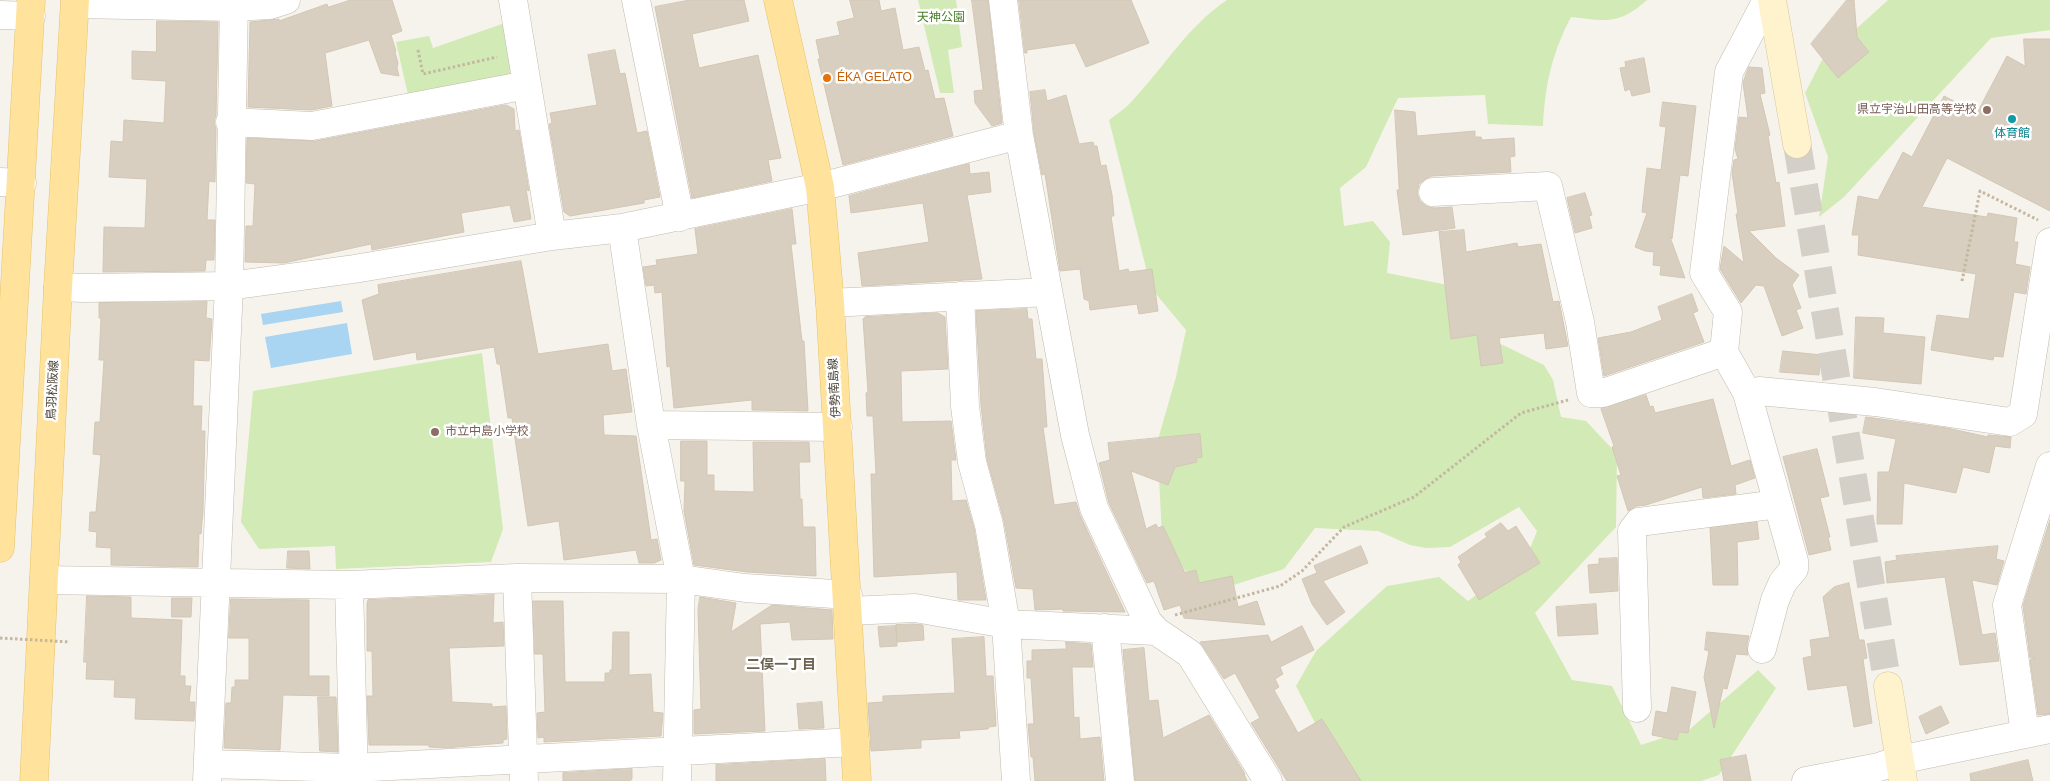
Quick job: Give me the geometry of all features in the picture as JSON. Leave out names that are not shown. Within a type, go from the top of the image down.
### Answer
[{"type":"main road","name":"伊勢南島線","points":[[778,0],[820,187],[838,427],[857,781]]},
{"type":"main road","name":"鳥羽松阪線","points":[[34,781],[58,287],[75,2]]},
{"type":"main road","points":[[0,548],[11,182],[31,8]]},
{"type":"street","points":[[75,2],[270,5],[286,0]]},
{"type":"street","points":[[513,0],[552,236]]},
{"type":"street","points":[[636,0],[680,217]]},
{"type":"street","points":[[1003,0],[1019,135],[1075,435],[1094,508],[1152,626],[1190,654],[1268,781]]},
{"type":"street","points":[[1762,649],[1775,600],[1783,582],[1794,569],[1794,561],[1747,393],[1724,352],[1728,312],[1704,273],[1729,72],[1767,0]]},
{"type":"street","points":[[1772,0],[1797,144]]},
{"type":"street","points":[[234,3],[230,122],[229,286],[214,583],[207,772],[353,774],[523,770],[677,752],[855,742]]},
{"type":"street","points":[[0,15],[31,8]]},
{"type":"street","points":[[230,122],[312,126],[527,85]]},
{"type":"street","points":[[58,287],[229,286],[354,269],[552,236],[622,228],[820,187],[1019,135]]},
{"type":"street","points":[[1433,192],[1548,186],[1580,322],[1591,393],[1603,393],[1724,352]]},
{"type":"street","points":[[622,228],[650,425],[681,579],[677,781]]},
{"type":"street","points":[[1747,393],[1760,391],[1875,402],[2010,422],[2023,414],[2046,232]]},
{"type":"street","points":[[830,303],[1048,292]]},
{"type":"street","points":[[960,296],[965,406],[972,462],[989,525],[1006,624],[1016,781]]},
{"type":"street","points":[[650,425],[838,427]]},
{"type":"street","points":[[1806,781],[1879,767],[1901,771],[2038,731],[2007,605],[2050,466]]},
{"type":"street","points":[[1637,708],[1632,531],[1639,522],[1778,504]]},
{"type":"street","points":[[44,580],[349,584],[517,578],[681,579],[848,603],[915,608],[1006,624],[1105,628],[1152,626]]},
{"type":"street","points":[[517,578],[523,770]]},
{"type":"street","points":[[349,584],[353,774]]},
{"type":"street","points":[[1105,628],[1120,781]]},
{"type":"street","points":[[1888,686],[1901,771]]},
{"type":"path","points":[[418,50],[423,74],[522,51]]},
{"type":"path","points":[[1962,281],[1980,191],[2046,232]]},
{"type":"path","points":[[1152,626],[1280,586],[1302,572],[1344,527],[1414,497],[1521,413],[1591,393]]},
{"type":"path","points":[[0,638],[70,642]]},
{"type":"green space","name":"天神公園","points":[[918,0],[956,0],[962,47],[948,50],[954,93],[940,93]]},
{"type":"green space","points":[[1227,0],[1647,0],[1628,14],[1612,19],[1594,20],[1571,17],[1554,56],[1548,83],[1543,126],[1488,124],[1485,95],[1398,98],[1366,167],[1340,188],[1344,226],[1373,221],[1390,242],[1387,273],[1453,286],[1476,332],[1544,365],[1553,380],[1561,417],[1586,421],[1617,454],[1616,527],[1535,613],[1572,680],[1612,686],[1641,745],[1690,729],[1758,670],[1776,688],[1719,775],[1701,781],[1345,781],[1296,686],[1316,651],[1387,586],[1439,577],[1468,601],[1526,558],[1537,531],[1519,507],[1450,547],[1426,548],[1410,545],[1378,531],[1315,528],[1284,569],[1202,595],[1162,537],[1157,443],[1176,377],[1186,330],[1151,288],[1109,120],[1133,100],[1188,34],[1213,10]]},
{"type":"green space","points":[[1888,0],[2050,0],[2050,30],[1991,38],[1844,197],[1819,217],[1828,157],[1805,93],[1822,60]]},
{"type":"green space","points":[[505,23],[512,85],[411,108],[396,42],[429,36],[433,48]]},
{"type":"green space","points":[[482,353],[503,529],[491,562],[336,569],[335,546],[259,549],[241,522],[253,391]]},
{"type":"water","points":[[341,301],[343,312],[263,325],[261,314]]},
{"type":"water","points":[[347,323],[352,354],[271,368],[265,337]]},
{"type":"building","points":[[351,0],[392,0],[402,31],[391,35],[396,51],[399,76],[381,73],[369,40],[325,53],[332,106],[311,110],[248,107],[250,22],[279,19],[279,21],[327,4],[328,7]]},
{"type":"building","points":[[690,0],[744,0],[749,21],[692,34],[699,68],[758,55],[781,158],[768,160],[772,181],[692,198],[655,7]]},
{"type":"building","points":[[850,0],[879,0],[881,11],[895,8],[903,50],[919,47],[925,71],[928,70],[935,99],[944,98],[953,136],[843,165],[818,59],[820,59],[816,40],[840,35],[837,22],[854,18]]},
{"type":"building","points":[[972,0],[988,0],[1002,123],[992,126],[975,103],[974,91],[983,90]]},
{"type":"building","points":[[1019,0],[1131,0],[1149,43],[1086,67],[1075,43],[1027,50],[1027,53],[1025,53]]},
{"type":"building","points":[[1847,0],[1854,0],[1857,37],[1869,52],[1838,78],[1811,44]]},
{"type":"building","points":[[157,21],[218,22],[216,115],[214,122],[216,129],[215,182],[209,181],[207,220],[215,220],[214,260],[206,260],[205,271],[103,272],[104,227],[145,228],[147,179],[109,177],[111,141],[123,142],[124,120],[164,123],[166,81],[132,79],[132,51],[156,52]]},
{"type":"building","name":"県立宇治山田高等学校","points":[[2024,39],[2050,39],[2050,211],[1947,158],[1922,207],[1987,217],[1988,213],[2017,218],[2014,242],[2018,242],[2015,264],[2030,267],[2026,294],[2014,292],[2003,357],[1994,356],[1993,360],[1931,350],[1937,315],[1969,319],[1976,274],[1858,255],[1859,235],[1852,235],[1858,196],[1878,200],[1903,152],[1912,157],[1944,96],[1977,113],[2007,56],[2025,66]]},
{"type":"building","points":[[615,50],[620,74],[625,73],[637,133],[647,131],[660,197],[644,200],[644,203],[570,216],[564,212],[549,124],[552,123],[550,113],[597,105],[588,55]]},
{"type":"building","points":[[1644,58],[1650,92],[1632,96],[1630,89],[1625,91],[1620,68],[1626,67],[1625,62]]},
{"type":"building","points":[[1749,67],[1762,68],[1765,93],[1760,94],[1770,135],[1768,136],[1776,183],[1779,182],[1785,226],[1749,231],[1776,258],[1799,275],[1792,285],[1801,308],[1796,310],[1803,328],[1782,336],[1764,286],[1756,285],[1741,303],[1720,269],[1724,246],[1744,263],[1732,173],[1734,160],[1738,159],[1735,149],[1739,117],[1748,118],[1743,83]]},
{"type":"building","points":[[1045,90],[1047,101],[1066,95],[1079,144],[1093,142],[1094,146],[1097,146],[1101,166],[1106,165],[1112,195],[1114,216],[1111,216],[1119,271],[1128,269],[1129,272],[1152,269],[1158,311],[1139,314],[1137,304],[1090,310],[1089,301],[1084,299],[1080,269],[1060,271],[1045,174],[1042,175],[1034,133],[1030,92]]},
{"type":"building","points":[[1663,102],[1696,106],[1688,176],[1680,175],[1672,239],[1670,237],[1685,278],[1660,275],[1661,266],[1653,265],[1654,252],[1635,247],[1647,213],[1642,212],[1647,168],[1661,170],[1666,127],[1660,126]]},
{"type":"building","points":[[506,105],[514,109],[515,131],[519,130],[529,191],[526,189],[531,219],[514,222],[510,205],[461,213],[464,232],[372,250],[371,244],[284,263],[245,262],[246,226],[253,226],[255,184],[246,183],[247,138],[315,141]]},
{"type":"building","points":[[1395,110],[1415,112],[1417,136],[1475,131],[1475,137],[1481,137],[1482,140],[1514,138],[1515,156],[1510,157],[1511,172],[1432,176],[1419,184],[1417,193],[1420,201],[1426,206],[1434,208],[1452,207],[1455,228],[1403,235],[1397,190],[1399,190]]},
{"type":"building","points":[[969,164],[970,174],[989,172],[991,192],[967,195],[982,279],[862,286],[858,253],[929,242],[923,203],[851,213],[849,196]]},
{"type":"building","points":[[1585,193],[1592,215],[1589,216],[1592,228],[1575,233],[1567,198]]},
{"type":"building","points":[[792,209],[796,244],[791,244],[802,341],[804,341],[808,411],[752,410],[752,400],[674,408],[670,366],[667,367],[662,292],[655,293],[654,285],[646,286],[643,267],[657,265],[656,260],[698,254],[695,229]]},
{"type":"building","points":[[1464,230],[1466,252],[1517,243],[1518,247],[1541,244],[1553,302],[1559,301],[1568,346],[1546,349],[1544,333],[1499,338],[1503,363],[1481,366],[1477,335],[1451,339],[1439,232]]},
{"type":"building","points":[[521,261],[538,354],[608,344],[612,371],[626,369],[632,412],[603,415],[604,435],[636,436],[651,540],[657,539],[661,560],[654,563],[639,563],[636,550],[564,560],[559,521],[528,526],[512,418],[508,418],[500,364],[497,364],[494,347],[417,360],[416,352],[374,360],[362,300],[379,294],[378,285]]},
{"type":"building","points":[[1692,294],[1698,311],[1693,313],[1704,342],[1604,376],[1598,338],[1631,332],[1662,320],[1658,307]]},
{"type":"building","points":[[207,302],[206,318],[212,319],[209,361],[194,360],[193,406],[202,406],[201,431],[205,431],[203,511],[201,534],[199,533],[198,567],[111,565],[111,548],[96,547],[97,532],[89,531],[90,512],[96,512],[101,455],[93,454],[95,422],[100,422],[104,360],[99,360],[101,318],[99,318],[99,303]]},
{"type":"building","points":[[1027,309],[1028,319],[1032,319],[1036,359],[1042,359],[1047,427],[1043,427],[1054,505],[1076,502],[1080,515],[1125,612],[1063,611],[1063,609],[1035,610],[1033,589],[1016,588],[1004,521],[987,459],[981,405],[976,311]]},
{"type":"building","points":[[938,313],[945,317],[948,369],[901,371],[902,422],[951,421],[956,460],[951,460],[952,501],[966,500],[974,528],[986,600],[958,600],[957,572],[874,577],[871,474],[876,474],[873,416],[867,416],[866,393],[868,392],[863,319],[865,317]]},
{"type":"building","points":[[1856,317],[1884,318],[1883,333],[1925,337],[1921,384],[1854,378]]},
{"type":"building","points":[[1783,351],[1821,355],[1819,375],[1780,372]]},
{"type":"building","points":[[1646,395],[1650,407],[1653,406],[1655,413],[1713,399],[1731,466],[1750,460],[1755,478],[1735,485],[1736,494],[1703,498],[1702,487],[1646,505],[1637,506],[1628,511],[1617,476],[1621,475],[1612,447],[1614,446],[1601,409]]},
{"type":"building","points":[[1866,417],[1947,428],[1988,437],[1988,435],[2011,437],[2010,448],[1995,446],[1989,473],[1963,467],[1956,493],[1904,483],[1902,524],[1877,524],[1878,472],[1889,472],[1896,439],[1863,433]]},
{"type":"building","points":[[1200,434],[1202,457],[1196,458],[1197,462],[1175,467],[1168,485],[1131,471],[1146,529],[1156,524],[1158,528],[1163,526],[1185,573],[1196,570],[1199,583],[1232,576],[1238,607],[1257,601],[1265,625],[1184,618],[1180,605],[1164,610],[1154,581],[1147,583],[1109,503],[1099,463],[1110,460],[1108,443]]},
{"type":"building","points":[[681,441],[707,441],[707,475],[714,475],[714,491],[754,492],[753,442],[809,442],[810,462],[799,462],[800,499],[802,499],[803,527],[815,527],[816,576],[747,572],[694,565],[684,511],[685,481],[681,481]]},
{"type":"building","points":[[1817,449],[1829,496],[1820,498],[1830,537],[1828,537],[1831,550],[1809,555],[1783,457]]},
{"type":"building","points":[[2050,520],[2050,714],[2038,715],[2030,660],[2036,658],[2030,658],[2023,606]]},
{"type":"building","points":[[1757,522],[1759,539],[1737,542],[1738,585],[1713,585],[1710,528]]},
{"type":"building","points":[[1501,523],[1508,531],[1516,526],[1540,563],[1479,600],[1458,565],[1461,562],[1458,557],[1487,537],[1485,534]]},
{"type":"building","points":[[1361,546],[1368,563],[1323,581],[1345,612],[1327,625],[1312,604],[1302,579],[1317,573],[1314,566]]},
{"type":"building","points":[[1998,546],[1996,559],[2004,561],[1997,585],[1972,580],[1982,635],[1995,633],[1999,661],[1960,665],[1945,577],[1887,583],[1885,562],[1897,560],[1896,556]]},
{"type":"building","points":[[288,551],[309,551],[310,569],[287,568]]},
{"type":"building","points":[[1617,558],[1618,591],[1590,593],[1588,565],[1599,564],[1599,559]]},
{"type":"building","points":[[1849,583],[1859,640],[1864,640],[1867,658],[1863,659],[1872,723],[1854,727],[1847,685],[1808,690],[1803,658],[1812,656],[1810,640],[1830,637],[1823,597],[1834,587]]},
{"type":"building","points":[[494,595],[493,623],[503,622],[504,646],[449,648],[452,702],[492,704],[492,707],[506,706],[507,739],[503,740],[503,743],[445,748],[429,747],[429,745],[369,745],[367,696],[373,696],[372,651],[367,651],[368,600]]},
{"type":"building","points":[[87,596],[131,597],[131,618],[182,620],[180,676],[185,676],[185,686],[191,686],[189,702],[195,702],[194,721],[135,719],[136,698],[114,697],[115,680],[86,679],[87,662],[84,662]]},
{"type":"building","points":[[700,597],[736,603],[731,632],[772,605],[832,610],[833,639],[792,640],[790,622],[760,624],[765,731],[694,734],[694,710],[701,709],[698,610]]},
{"type":"building","points":[[172,598],[192,598],[191,617],[172,617]]},
{"type":"building","points":[[231,599],[309,600],[309,676],[329,676],[329,696],[283,695],[280,750],[224,748],[226,703],[231,703],[232,687],[235,687],[235,680],[249,680],[249,638],[229,638]]},
{"type":"building","points":[[533,601],[563,601],[565,682],[605,682],[605,673],[610,673],[610,670],[612,670],[613,632],[629,632],[629,675],[651,674],[653,712],[663,713],[661,736],[544,742],[544,737],[538,738],[537,713],[545,712],[543,654],[535,654]]},
{"type":"building","points":[[1596,604],[1598,634],[1558,636],[1556,607]]},
{"type":"building","points":[[896,625],[923,625],[924,640],[897,642]]},
{"type":"building","points":[[896,626],[897,646],[880,647],[878,627]]},
{"type":"building","points":[[1302,626],[1314,650],[1280,667],[1283,674],[1275,679],[1279,687],[1274,690],[1298,733],[1322,719],[1361,781],[1287,781],[1251,723],[1260,718],[1235,673],[1224,679],[1200,642],[1268,635],[1271,642]]},
{"type":"building","points":[[1707,632],[1749,636],[1747,645],[1748,655],[1736,654],[1727,689],[1723,688],[1714,728],[1704,677],[1709,651],[1705,650]]},
{"type":"building","points":[[984,637],[986,676],[993,676],[996,726],[989,727],[988,729],[959,731],[960,738],[921,740],[921,748],[871,751],[868,703],[883,702],[883,696],[955,693],[952,639]]},
{"type":"building","points":[[1066,642],[1091,644],[1093,667],[1072,667],[1074,718],[1079,717],[1080,739],[1100,737],[1104,781],[1035,781],[1028,724],[1034,724],[1031,678],[1027,678],[1027,661],[1032,661],[1032,650],[1066,649]]},
{"type":"building","points":[[1144,648],[1149,701],[1158,700],[1163,738],[1209,715],[1245,774],[1247,781],[1135,781],[1123,650]]},
{"type":"building","points":[[1672,687],[1696,692],[1688,733],[1679,732],[1677,740],[1652,735],[1656,711],[1667,713]]},
{"type":"building","points":[[318,697],[336,697],[338,752],[320,751]]},
{"type":"building","points":[[822,702],[824,728],[799,729],[797,704]]},
{"type":"building","points":[[1941,706],[1949,723],[1926,734],[1919,717]]},
{"type":"building","points":[[1746,755],[1751,781],[1724,781],[1720,760]]},
{"type":"building","points":[[825,759],[826,781],[716,781],[716,765]]},
{"type":"building","points":[[2028,760],[2033,781],[1971,781],[1970,774]]},
{"type":"building","points":[[632,769],[632,779],[630,781],[563,781],[563,773]]},
{"type":"tunnel","points":[[1797,144],[1888,686]]},
{"type":"place","name":"ÉKA GELATO","points":[[827,78]]},
{"type":"place","name":"県立宇治山田高等学校","points":[[1987,110]]},
{"type":"place","name":"体育館","points":[[2012,119]]},
{"type":"place","name":"市立中島小学校","points":[[435,432]]},
{"type":"district","name":"二俣一丁目","points":[[781,665]]}]
